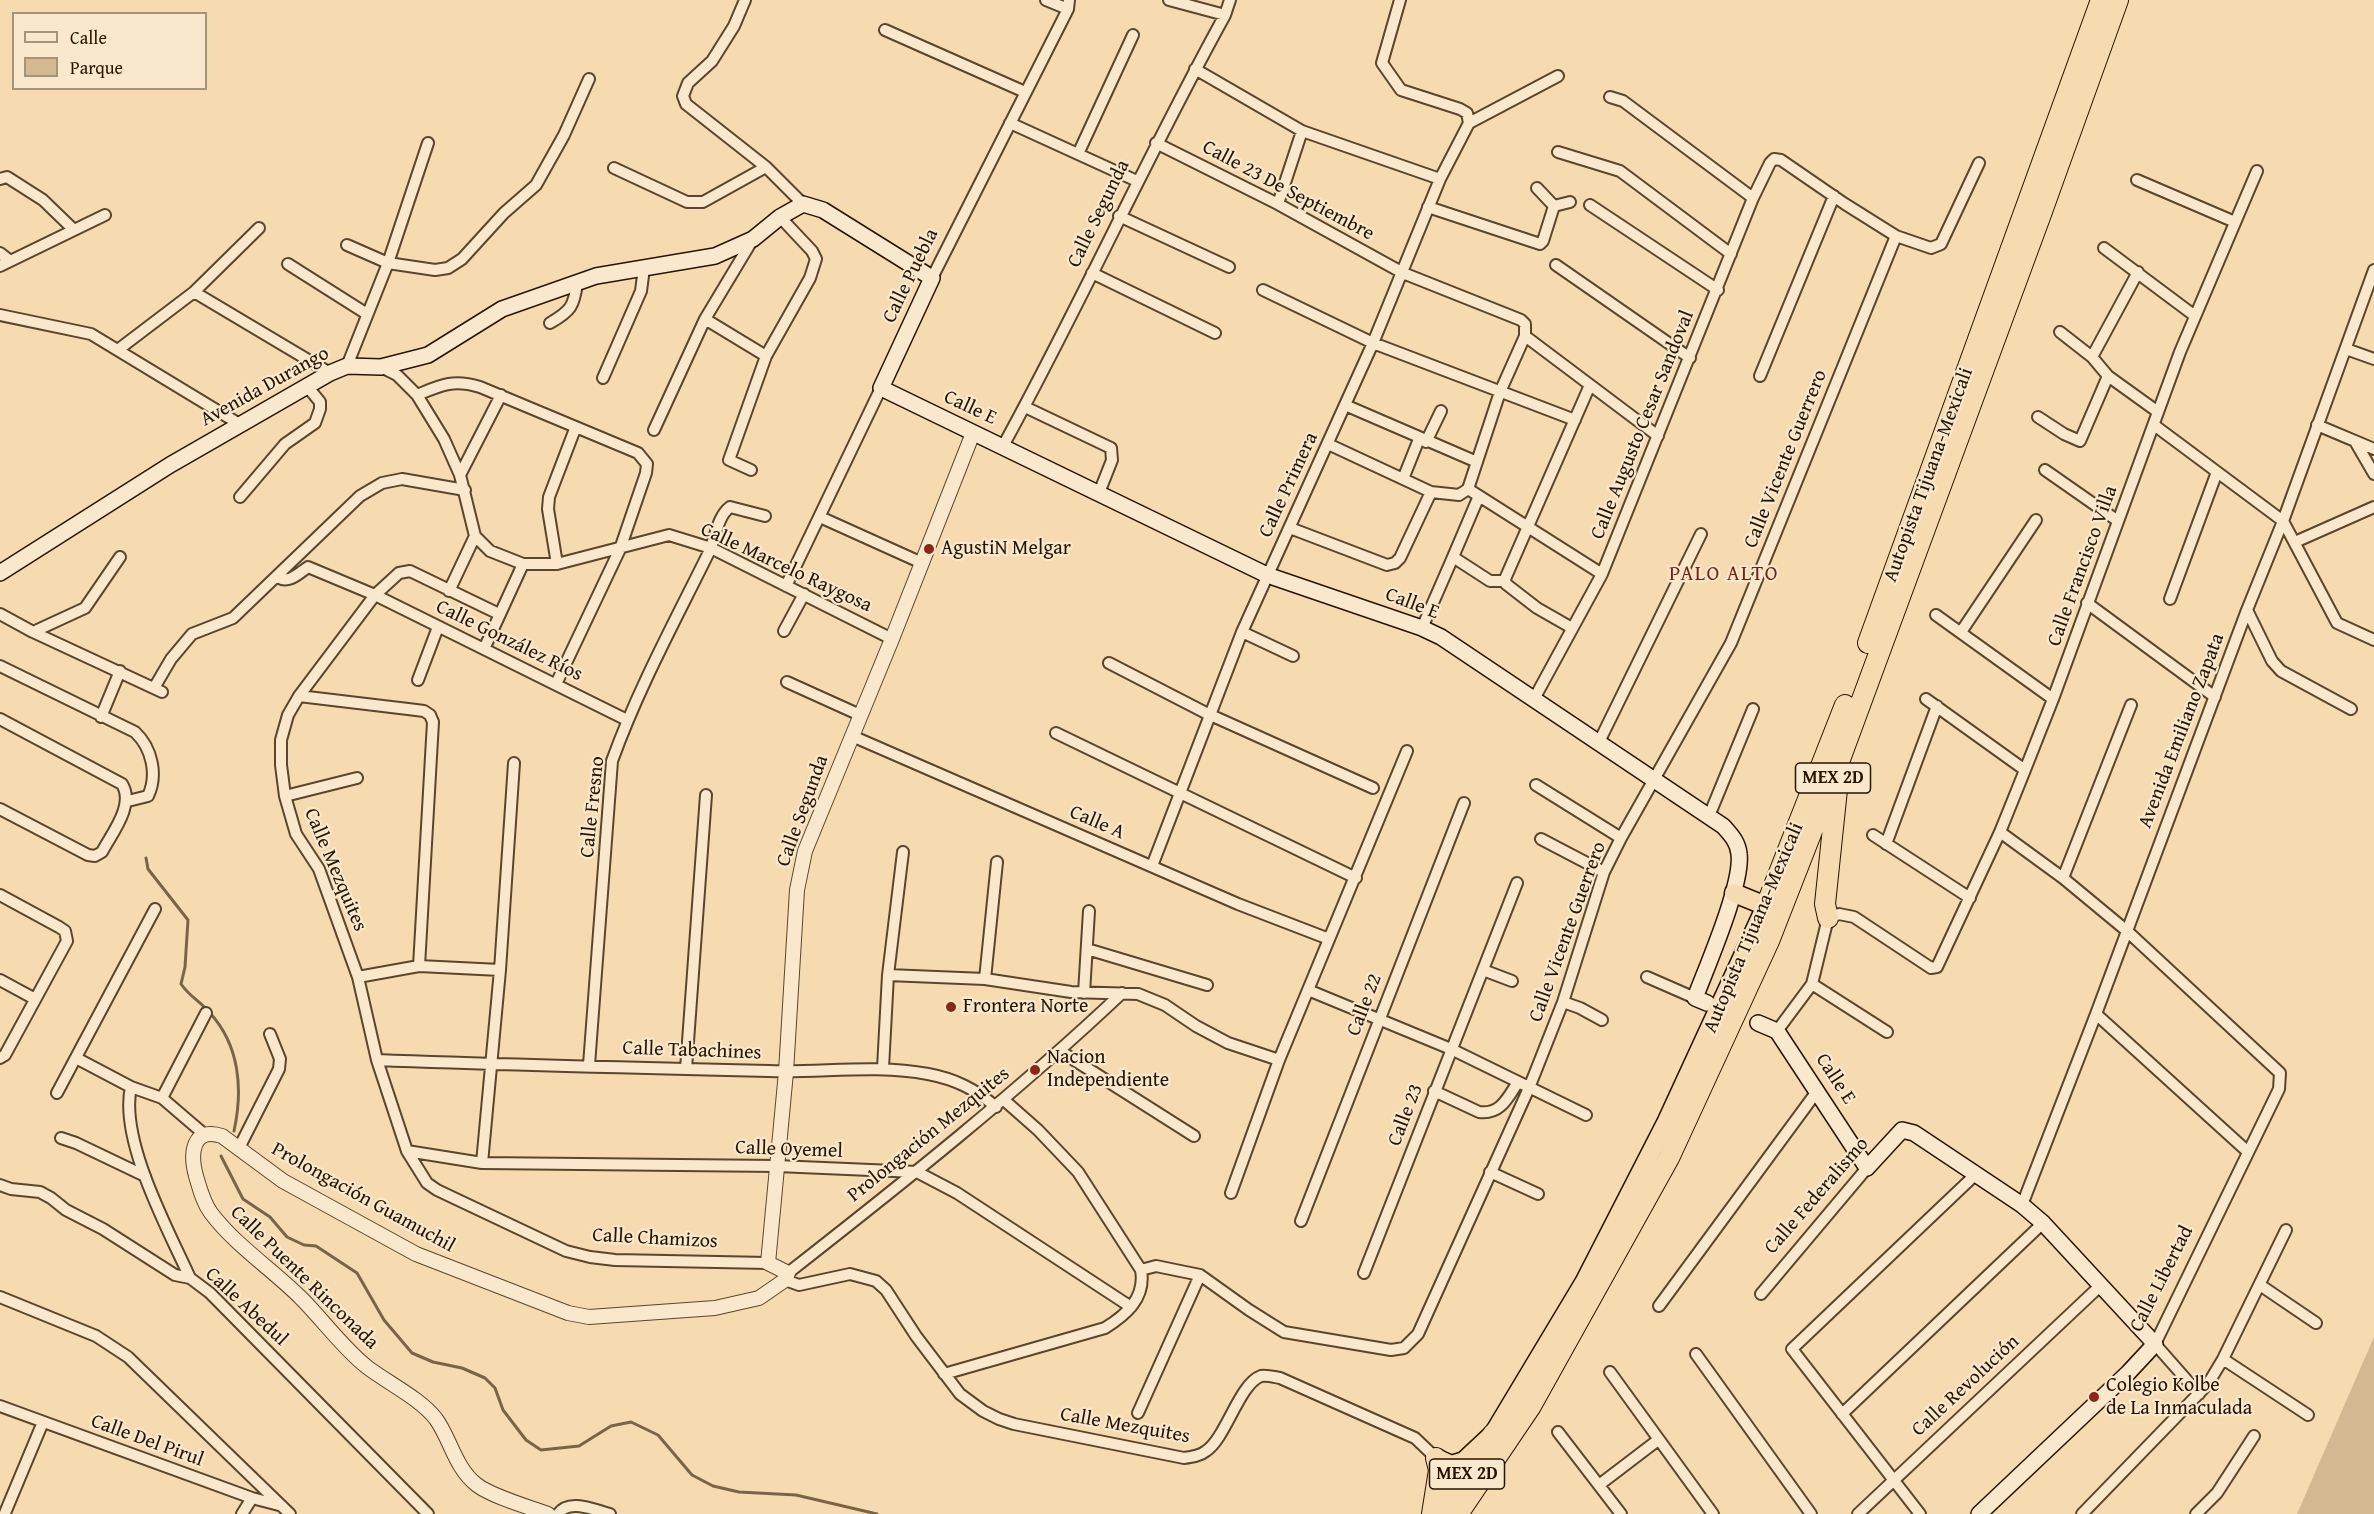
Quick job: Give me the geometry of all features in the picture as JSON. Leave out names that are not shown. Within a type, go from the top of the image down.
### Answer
[{"type":"highway","name":"Autopista Tijuana-Mexicali","points":[[1438,1514],[1494,1433],[1572,1302],[1628,1199],[1706,1040],[1766,906],[1844,710],[2101,0]]},
{"type":"highway","name":"Autopista Tijuana-Mexicali","points":[[1458,1514],[1531,1407],[1669,1158],[1769,941],[1839,762],[2118,0]]},
{"type":"highway","points":[[1833,916],[1825,904],[1836,811],[1839,762]]},
{"type":"highway","points":[[1734,892],[1766,906]]},
{"type":"highway","points":[[1436,1458],[1451,1465],[1464,1461],[1494,1433]]},
{"type":"highway","points":[[1432,1514],[1439,1470],[1436,1458]]},
{"type":"main road","points":[[803,204],[823,210],[933,278]]},
{"type":"main road","name":"Avenida Durango","points":[[0,573],[170,465],[307,386],[347,366],[381,367],[428,355],[502,309],[596,276],[715,256],[753,239],[780,217],[803,204]]},
{"type":"main road","name":"Calle Puebla","points":[[881,388],[933,278]]},
{"type":"main road","name":"Calle E","points":[[881,388],[1267,575],[1422,628],[1441,637],[1723,826],[1735,840],[1740,868],[1701,1001]]},
{"type":"main road","points":[[1758,1023],[1777,1030]]},
{"type":"main road","name":"Calle E","points":[[1777,1030],[1867,1168]]},
{"type":"main road","name":"Calle Federalismo","points":[[1867,1168],[1902,1130],[1908,1130],[1975,1175]]},
{"type":"main road","points":[[1975,1175],[2022,1204],[2043,1223],[2155,1344]]},
{"type":"main road","name":"Calle Libertad","points":[[1979,1514],[2128,1373],[2155,1344]]},
{"type":"street","points":[[745,0],[734,26],[711,61],[685,89],[683,96],[686,105],[766,167],[803,204]]},
{"type":"street","name":"Calle Puebla","points":[[933,278],[1068,4],[1046,0]]},
{"type":"street","points":[[1170,0],[1225,15]]},
{"type":"street","name":"Calle Segunda","points":[[1003,446],[1092,273],[1155,143],[1225,15],[1230,0]]},
{"type":"street","points":[[1400,0],[1382,63],[1401,90],[1460,108],[1467,114],[1469,123],[1557,76]]},
{"type":"street","points":[[885,30],[1025,92]]},
{"type":"street","points":[[1078,154],[1133,35]]},
{"type":"street","points":[[1195,69],[1302,131],[1440,180]]},
{"type":"street","points":[[347,245],[388,262],[435,270],[448,268],[462,259],[504,213],[536,185],[564,135],[589,79]]},
{"type":"street","points":[[1610,97],[1623,101],[1753,198]]},
{"type":"street","points":[[1010,123],[1137,181]]},
{"type":"street","name":"Calle Primera","points":[[1152,866],[1242,632],[1373,343],[1440,180],[1469,123]]},
{"type":"street","points":[[1278,204],[1302,131]]},
{"type":"street","points":[[347,366],[388,262],[428,143]]},
{"type":"street","name":"Calle 23 De Septiembre","points":[[1155,143],[1278,204],[1403,273],[1521,320],[1526,324],[1525,336]]},
{"type":"street","points":[[1558,152],[1620,171],[1731,254]]},
{"type":"street","name":"Calle Augusto Cesar Sandoval","points":[[1534,699],[1602,574],[1718,290],[1753,198],[1774,159],[1781,160],[1834,196]]},
{"type":"street","points":[[1760,376],[1834,196],[1896,236],[1931,248],[1941,244],[1979,164]]},
{"type":"street","points":[[614,168],[687,202],[703,202],[766,167]]},
{"type":"street","name":"Calle Francisco Villa","points":[[1833,916],[1854,917],[1934,968],[2000,832],[2053,699],[2195,316],[2258,171]]},
{"type":"street","points":[[0,179],[7,177],[43,200],[74,230]]},
{"type":"street","points":[[2137,180],[2235,222]]},
{"type":"street","points":[[1537,188],[1554,206]]},
{"type":"street","points":[[1554,206],[1570,202]]},
{"type":"street","points":[[1590,205],[1718,290]]},
{"type":"street","points":[[1428,207],[1540,244],[1543,242],[1554,206]]},
{"type":"street","points":[[0,253],[5,264],[105,215]]},
{"type":"street","points":[[1119,216],[1229,267]]},
{"type":"street","points":[[751,470],[729,460],[765,356],[810,278],[816,259],[812,251],[780,217]]},
{"type":"street","points":[[119,349],[194,292],[259,228]]},
{"type":"street","name":"Calle Vicente Guerrero","points":[[1141,1270],[1156,1266],[1200,1275],[1284,1332],[1376,1349],[1404,1348],[1418,1334],[1529,1088],[1563,1002],[1604,872],[1731,643],[1896,236]]},
{"type":"street","points":[[654,430],[705,319],[753,239]]},
{"type":"street","points":[[2104,248],[2195,316]]},
{"type":"street","points":[[288,264],[367,314]]},
{"type":"street","points":[[1556,265],[1690,358]]},
{"type":"street","points":[[603,378],[641,291],[644,268]]},
{"type":"street","name":"Avenida Emiliano Zapata","points":[[2022,1204],[2096,1014],[2247,610],[2283,521],[2372,282],[2374,270]]},
{"type":"street","points":[[2092,357],[2138,272]]},
{"type":"street","points":[[1092,273],[1215,333]]},
{"type":"street","points":[[550,323],[566,314],[574,301],[577,283]]},
{"type":"street","points":[[1263,290],[1373,343],[1575,420]]},
{"type":"street","points":[[194,292],[330,374]]},
{"type":"street","points":[[0,315],[91,334],[241,424]]},
{"type":"street","points":[[705,319],[765,356]]},
{"type":"street","points":[[2060,332],[2092,357],[2108,376],[2158,412]]},
{"type":"street","points":[[1328,444],[1431,492],[1459,495],[1468,489],[1500,392],[1525,336],[1658,436]]},
{"type":"street","points":[[2346,349],[2374,359]]},
{"type":"street","points":[[381,367],[397,375],[417,395],[444,439],[465,490],[475,536],[490,551],[523,564],[484,649]]},
{"type":"street","points":[[2038,417],[2064,435],[2080,441],[2108,376]]},
{"type":"street","points":[[417,395],[446,383],[463,382],[501,395],[575,429],[638,453],[647,464],[620,549],[556,684]]},
{"type":"street","points":[[1505,582],[1590,385]]},
{"type":"street","points":[[240,497],[285,444],[315,423],[320,402],[307,386]]},
{"type":"street","name":"Calle Puebla","points":[[786,586],[881,388]]},
{"type":"street","points":[[460,475],[501,395]]},
{"type":"street","points":[[1345,405],[1477,462]]},
{"type":"street","points":[[1024,407],[1111,448],[1112,460],[1099,493]]},
{"type":"street","points":[[1403,479],[1441,411]]},
{"type":"street","points":[[2154,425],[2283,521],[2337,623],[2374,640]]},
{"type":"street","points":[[2317,425],[2374,449]]},
{"type":"street","points":[[557,564],[548,509],[549,497],[575,429]]},
{"type":"street","name":"Calle Segunda","points":[[768,1263],[786,1072],[796,890],[800,869],[805,851],[974,433]]},
{"type":"street","points":[[2356,443],[2374,474]]},
{"type":"street","points":[[2045,470],[2118,521]]},
{"type":"street","points":[[2170,599],[2217,472]]},
{"type":"street","points":[[0,614],[33,632],[158,690],[171,659],[192,634],[233,618],[360,496],[382,483],[402,479],[465,490]]},
{"type":"street","points":[[1468,489],[1602,574]]},
{"type":"street","points":[[1290,528],[1387,565],[1395,563],[1400,558],[1431,492]]},
{"type":"street","points":[[1422,628],[1479,496]]},
{"type":"street","name":"Calle Fresno","points":[[589,1065],[612,761],[627,720],[711,548],[723,514],[730,507],[765,516]]},
{"type":"street","points":[[2295,542],[2374,507]]},
{"type":"street","points":[[820,517],[922,563]]},
{"type":"street","points":[[1961,632],[2036,520]]},
{"type":"street","points":[[1599,742],[1701,534]]},
{"type":"street","name":"Calle Marcelo Raygosa","points":[[523,564],[557,564],[669,535],[711,548],[892,639]]},
{"type":"street","points":[[475,536],[449,591],[500,614]]},
{"type":"street","points":[[33,632],[85,608],[120,557]]},
{"type":"street","points":[[1453,557],[1490,581],[1505,582],[1537,608],[1572,628]]},
{"type":"street","name":"Calle González Ríos","points":[[277,577],[290,580],[308,567],[375,595],[627,720]]},
{"type":"street","name":"Calle Mezquites","points":[[426,1183],[407,1151],[377,1060],[358,977],[332,901],[319,869],[296,834],[285,796],[280,765],[281,740],[288,715],[299,696],[375,595],[399,573],[410,571],[449,591]]},
{"type":"street","points":[[784,631],[804,594]]},
{"type":"street","points":[[2087,603],[2215,697]]},
{"type":"street","points":[[2247,610],[2272,661],[2281,671],[2351,710]]},
{"type":"street","points":[[1936,615],[2053,699]]},
{"type":"street","points":[[418,680],[438,627]]},
{"type":"street","points":[[1242,632],[1293,656]]},
{"type":"street","points":[[1109,663],[1209,714],[1372,788]]},
{"type":"street","points":[[0,666],[135,732],[143,740],[152,759],[152,787],[148,796],[127,796]]},
{"type":"street","points":[[101,717],[120,671]]},
{"type":"street","points":[[787,682],[860,716]]},
{"type":"street","points":[[299,696],[408,708],[424,711],[430,715],[432,722],[419,966]]},
{"type":"street","points":[[1926,699],[2025,770]]},
{"type":"street","points":[[2063,878],[2131,705]]},
{"type":"street","points":[[1886,844],[1937,706]]},
{"type":"street","points":[[1709,816],[1753,710]]},
{"type":"street","points":[[0,719],[122,784],[127,796],[102,852],[95,856],[88,855],[0,809]]},
{"type":"street","points":[[1056,733],[1356,878]]},
{"type":"street","name":"Calle A","points":[[852,736],[1238,904],[1329,939]]},
{"type":"street","points":[[1231,1193],[1280,1060],[1407,751]]},
{"type":"street","points":[[482,1163],[500,970],[514,763]]},
{"type":"street","points":[[285,796],[357,778]]},
{"type":"street","points":[[1536,785],[1621,838]]},
{"type":"street","points":[[686,1069],[706,795]]},
{"type":"street","name":"Calle 22","points":[[1301,1221],[1464,803]]},
{"type":"street","points":[[2000,832],[2063,878],[2127,931]]},
{"type":"street","points":[[1873,835],[1970,897]]},
{"type":"street","points":[[1541,839],[1604,872]]},
{"type":"street","points":[[883,1068],[888,975],[903,852]]},
{"type":"street","points":[[985,979],[998,862]]},
{"type":"street","name":"Calle 23","points":[[1364,1273],[1517,884]]},
{"type":"street","points":[[0,895],[65,931],[67,941],[5,1055],[0,1058]]},
{"type":"street","points":[[57,1093],[155,909]]},
{"type":"street","points":[[1084,993],[1089,911]]},
{"type":"street","points":[[1777,1030],[1812,984],[1833,916]]},
{"type":"street","name":"Calle Libertad","points":[[2127,931],[2275,1067],[2281,1079],[2279,1089],[2155,1344]]},
{"type":"street","points":[[1087,949],[1207,985]]},
{"type":"street","points":[[358,977],[419,966],[500,970]]},
{"type":"street","points":[[1483,970],[1512,981]]},
{"type":"street","points":[[888,975],[985,979],[1084,993],[1138,994],[1152,998],[1227,1043],[1280,1060]]},
{"type":"street","points":[[1647,977],[1701,1001]]},
{"type":"street","points":[[0,980],[35,999]]},
{"type":"street","points":[[1812,984],[1887,1032]]},
{"type":"street","points":[[1308,990],[1451,1049],[1586,1115]]},
{"type":"street","name":"Prolongación Mezquites","points":[[786,1276],[1000,1104],[1122,993]]},
{"type":"street","points":[[1563,1002],[1602,1020]]},
{"type":"street","points":[[162,1098],[206,1013]]},
{"type":"street","points":[[2096,1014],[2248,1152]]},
{"type":"street","points":[[239,1148],[279,1069],[280,1059],[270,1034]]},
{"type":"street","points":[[1060,1051],[1194,1136]]},
{"type":"street","points":[[76,1058],[131,1087],[162,1098],[204,1134]]},
{"type":"street","name":"Calle Tabachines","points":[[377,1060],[786,1072],[883,1068],[928,1074],[959,1082],[1000,1104],[1038,1130],[1078,1172],[1141,1270]]},
{"type":"street","points":[[1434,1091],[1479,1112],[1487,1113],[1501,1107],[1518,1082]]},
{"type":"street","points":[[131,1087],[127,1103],[145,1176],[190,1278]]},
{"type":"street","points":[[1659,1306],[1818,1090]]},
{"type":"street","name":"Prolongación Guamuchil","points":[[204,1134],[212,1133],[222,1136],[283,1181],[416,1254],[568,1313],[589,1317],[715,1308],[759,1298],[786,1276]]},
{"type":"street","name":"Calle Puente Rinconada","points":[[204,1134],[197,1140],[193,1154],[194,1168],[202,1197],[216,1219],[300,1297],[365,1365],[427,1410],[437,1420],[453,1453],[468,1476],[478,1486],[549,1514]]},
{"type":"street","points":[[61,1138],[145,1176]]},
{"type":"street","name":"Calle Oyemel","points":[[407,1151],[482,1163],[777,1166],[918,1172],[957,1193],[1131,1307]]},
{"type":"street","name":"Calle Federalismo","points":[[1761,1294],[1867,1168]]},
{"type":"street","points":[[1490,1172],[1538,1194]]},
{"type":"street","points":[[1920,1514],[1792,1349],[1975,1175]]},
{"type":"street","name":"Calle Chamizos","points":[[426,1183],[556,1246],[582,1255],[615,1260],[768,1263],[786,1276]]},
{"type":"street","name":"Calle Abedul","points":[[0,1185],[45,1195],[175,1275],[190,1278],[210,1293],[428,1514]]},
{"type":"street","points":[[1842,1414],[2043,1223]]},
{"type":"street","points":[[2082,1514],[2208,1384],[2223,1359],[2286,1230]]},
{"type":"street","points":[[945,1374],[1105,1328],[1122,1317],[1141,1291],[1143,1281],[1141,1270]]},
{"type":"street","name":"Calle Mezquites","points":[[786,1276],[799,1285],[850,1274],[876,1281],[886,1290],[916,1336],[960,1394],[982,1411],[1014,1424],[1184,1458],[1196,1456],[1208,1451],[1249,1385],[1261,1377],[1271,1376],[1415,1438],[1436,1458]]},
{"type":"street","points":[[1138,1413],[1200,1275]]},
{"type":"street","points":[[2260,1285],[2316,1323]]},
{"type":"street","name":"Calle Revolución","points":[[1858,1514],[2100,1286]]},
{"type":"street","points":[[0,1297],[96,1336],[128,1357],[286,1510]]},
{"type":"street","points":[[2155,1344],[2199,1394]]},
{"type":"street","points":[[1696,1354],[1811,1514]]},
{"type":"street","points":[[2223,1359],[2308,1415]]},
{"type":"street","points":[[1610,1372],[1713,1514]]},
{"type":"street","name":"Calle Del Pirul","points":[[0,1406],[286,1510]]},
{"type":"street","points":[[4,1513],[43,1422]]},
{"type":"street","points":[[1557,1432],[1621,1514]]},
{"type":"street","points":[[2196,1514],[2217,1493],[2254,1436]]},
{"type":"street","points":[[1599,1485],[1658,1440]]},
{"type":"street","points":[[242,1514],[252,1498]]},
{"type":"street","points":[[558,1514],[562,1508],[569,1506],[610,1514]]},
{"type":"green space","points":[[2374,1337],[2374,1514],[2297,1514]]},
{"type":"waterway","points":[[146,858],[148,869],[188,920],[185,967],[181,984],[220,1026],[233,1054],[238,1084],[234,1131]]},
{"type":"waterway","points":[[221,1156],[243,1199],[270,1217],[287,1237],[304,1245],[316,1246],[357,1273],[384,1320],[412,1353],[433,1362],[462,1368],[485,1378],[495,1388],[503,1410],[526,1440],[541,1450],[579,1446],[611,1426],[631,1422],[658,1435],[692,1475],[713,1486],[739,1492],[796,1495],[877,1514]]},
{"type":"place","name":"AgustiN Melgar","points":[[929,549]]},
{"type":"place","name":"Frontera Norte","points":[[951,1007]]},
{"type":"place","name":"Nacion Independiente","points":[[1035,1070]]},
{"type":"place","name":"Colegio Kolbe de La Inmaculada","points":[[2094,1397]]},
{"type":"district","name":"PALO ALTO","points":[[1724,575]]}]
